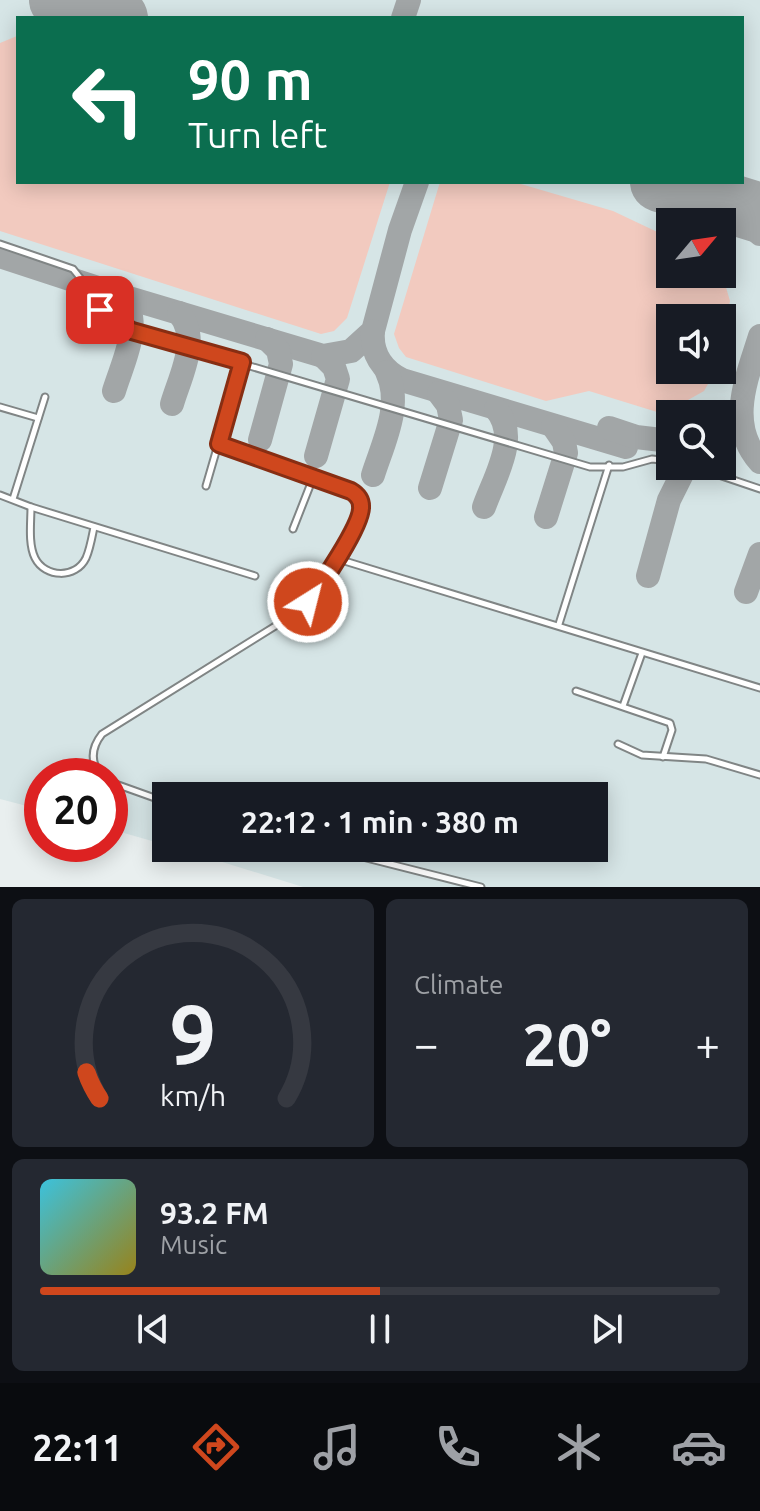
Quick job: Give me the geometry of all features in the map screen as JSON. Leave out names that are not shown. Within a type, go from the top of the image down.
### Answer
[{"type":"lane","points":[[0,244],[73,269],[100,310],[132,331],[590,467],[630,466],[656,459]]},
{"type":"lane","points":[[206,486],[242,362]]},
{"type":"lane","points":[[13,499],[45,397]]},
{"type":"lane","points":[[0,407],[38,418]]},
{"type":"lane","points":[[94,758],[93,752],[102,734],[285,621],[308,602],[338,559],[361,511],[361,502],[351,491],[219,444]]},
{"type":"lane","points":[[559,625],[609,465]]},
{"type":"lane","points":[[293,529],[313,478]]},
{"type":"lane","points":[[733,480],[760,489]]},
{"type":"lane","points":[[0,495],[255,576]]},
{"type":"lane","points":[[31,507],[33,551],[37,562],[51,572],[67,573],[81,565],[87,555],[94,527]]},
{"type":"lane","points":[[338,559],[760,688]]},
{"type":"lane","points":[[623,706],[642,653]]},
{"type":"lane","points":[[576,691],[670,723],[672,730],[663,757]]},
{"type":"lane","points":[[618,744],[642,755],[706,759],[760,775]]},
{"type":"lane","points":[[128,788],[152,797]]},
{"type":"lane","points":[[382,862],[481,887]]},
{"type":"shaded area","points":[[0,0],[760,0],[760,887],[303,887],[222,862],[608,862],[608,782],[152,782],[152,841],[128,834],[128,758],[24,758],[24,805],[0,799]]},
{"type":"shaded area","points":[[16,36],[16,184],[389,184],[347,318],[334,331],[321,334],[0,231],[0,43]]},
{"type":"shaded area","points":[[439,184],[521,184],[613,211],[656,231],[656,288],[726,288],[730,301],[729,304],[656,304],[656,384],[708,384],[704,391],[688,400],[656,400],[656,412],[589,391],[546,401],[406,357],[394,334]]},
{"type":"taxiway","points":[[404,16],[409,0]]},
{"type":"taxiway","points":[[0,256],[323,356],[351,351],[373,331],[400,230],[416,184]]},
{"type":"taxiway","points":[[717,200],[739,213],[760,234]]},
{"type":"taxiway","points":[[114,391],[132,330],[128,307],[122,296]]},
{"type":"taxiway","points":[[172,404],[189,346],[185,323],[179,313]]},
{"type":"taxiway","points":[[373,331],[379,360],[402,380],[626,447]]},
{"type":"taxiway","points":[[760,336],[742,400],[744,432],[760,462]]},
{"type":"taxiway","points":[[260,440],[281,364],[278,350],[267,339]]},
{"type":"taxiway","points":[[316,456],[338,379],[334,367],[323,356]]},
{"type":"taxiway","points":[[373,475],[392,411],[393,398],[387,372]]},
{"type":"taxiway","points":[[430,488],[451,420],[448,405],[439,393]]},
{"type":"taxiway","points":[[484,507],[506,444],[503,420],[496,409]]},
{"type":"taxiway","points":[[546,517],[566,453],[564,442],[553,426]]},
{"type":"taxiway","points":[[609,428],[636,437],[656,439]]},
{"type":"taxiway","points":[[648,576],[669,500],[679,480]]},
{"type":"taxiway","points":[[746,592],[760,554]]},
{"type":"runway","points":[[59,0],[111,16]]},
{"type":"runway","points":[[666,184],[760,213]]},
{"type":"route","points":[[100,310],[132,331],[242,362],[219,444],[351,491],[358,497],[361,511],[338,559],[308,602]]}]
